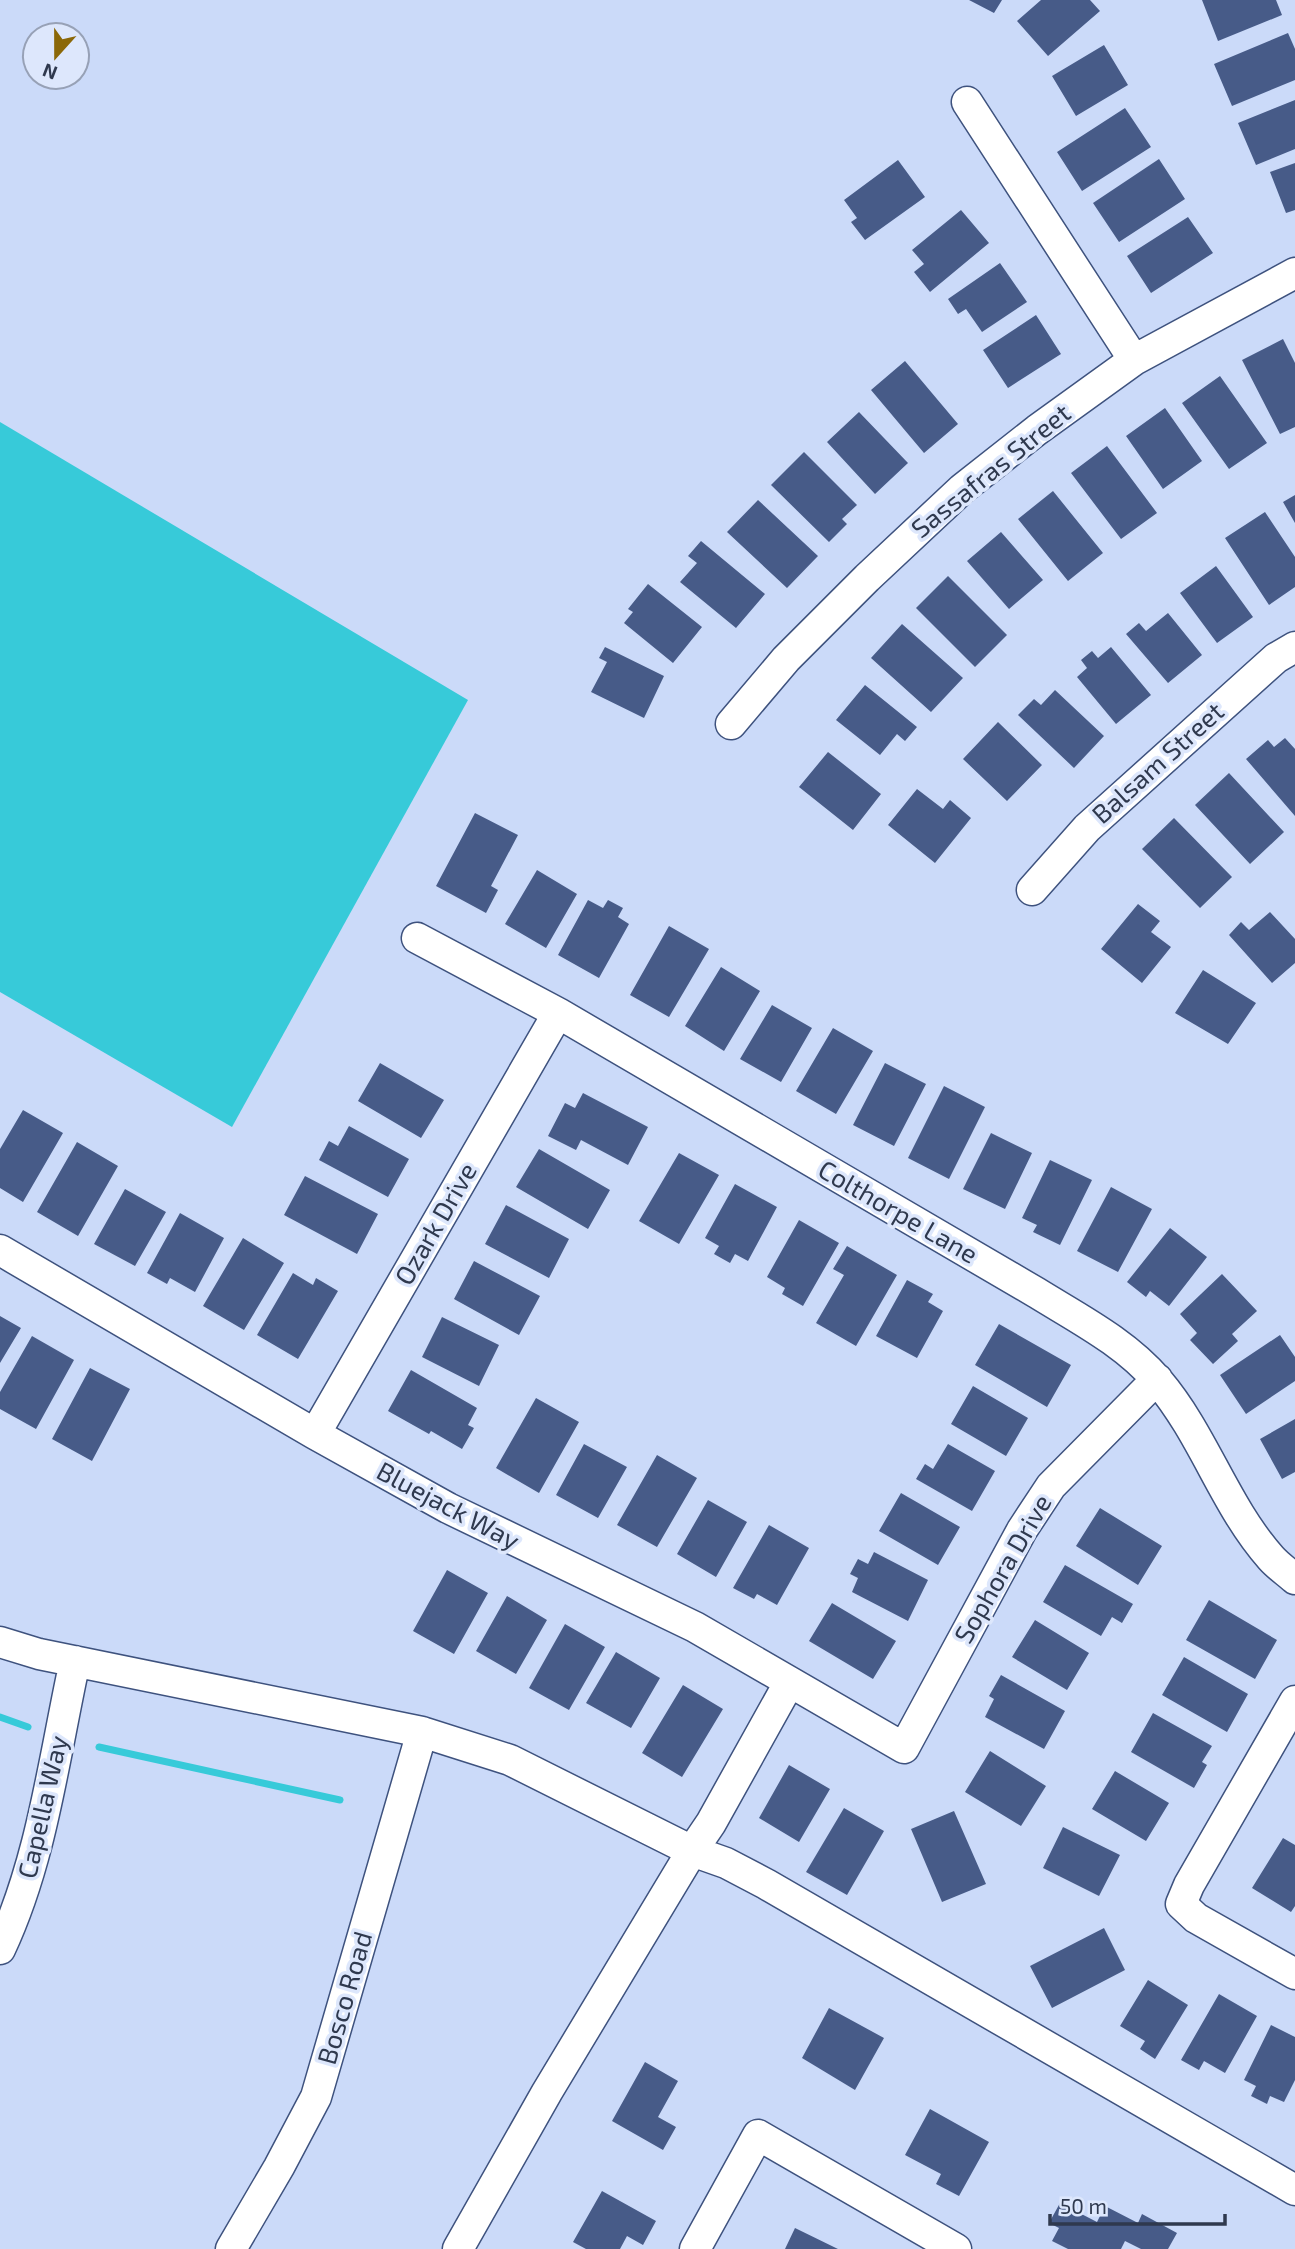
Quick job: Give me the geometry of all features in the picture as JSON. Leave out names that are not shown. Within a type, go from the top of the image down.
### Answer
[{"type":"street","points":[[967,102],[1134,360]]},
{"type":"street","name":"Sassafras Street","points":[[731,724],[786,659],[866,578],[962,489],[1037,430],[1134,360],[1295,273]]},
{"type":"street","name":"Balsam Street","points":[[1032,890],[1087,828],[1276,658],[1295,647]]},
{"type":"street","name":"Colthorpe Lane","points":[[417,938],[558,1013],[1112,1339],[1157,1379],[1203,1449],[1244,1520],[1271,1559],[1295,1579]]},
{"type":"street","name":"Ozark Drive","points":[[315,1434],[558,1013]]},
{"type":"street","name":"Bluejack Way","points":[[0,1250],[315,1434],[448,1508],[695,1627],[904,1748]]},
{"type":"street","name":"Sophora Drive","points":[[904,1748],[1022,1530],[1051,1486],[1157,1379]]},
{"type":"street","points":[[0,1642],[40,1654],[422,1732],[510,1760],[692,1851],[726,1863],[766,1884],[1295,2190]]},
{"type":"street","name":"Capella Way","points":[[0,1950],[18,1911],[33,1859],[75,1661]]},
{"type":"street","points":[[458,2249],[554,2081],[711,1823],[789,1683]]},
{"type":"street","points":[[1295,1700],[1181,1903],[1196,1918],[1295,1974]]},
{"type":"street","name":"Bosco Road","points":[[231,2249],[316,2097],[422,1732]]},
{"type":"street","points":[[695,2249],[758,2135],[956,2249]]},
{"type":"shaded area","points":[[0,422],[468,700],[232,1127],[0,992]]},
{"type":"building","points":[[969,0],[1002,0],[994,13]]},
{"type":"building","points":[[1041,0],[1090,0],[1100,11],[1048,56],[1017,21]]},
{"type":"building","points":[[1202,0],[1276,0],[1282,15],[1218,41]]},
{"type":"building","points":[[1288,33],[1295,49],[1295,80],[1232,106],[1214,64]]},
{"type":"building","points":[[1104,45],[1128,85],[1076,116],[1052,76]]},
{"type":"building","points":[[1295,100],[1295,149],[1256,165],[1238,123]]},
{"type":"building","points":[[1125,108],[1151,147],[1082,191],[1057,152]]},
{"type":"building","points":[[1159,159],[1185,199],[1119,242],[1093,203]]},
{"type":"building","points":[[898,160],[925,197],[865,240],[851,222],[857,218],[844,200]]},
{"type":"building","points":[[1295,163],[1295,210],[1286,213],[1270,172]]},
{"type":"building","points":[[961,210],[989,243],[930,292],[914,272],[924,264],[912,250]]},
{"type":"building","points":[[1188,217],[1213,253],[1151,293],[1127,256]]},
{"type":"building","points":[[1000,263],[1027,302],[982,332],[966,309],[958,314],[948,299]]},
{"type":"building","points":[[1036,315],[1061,354],[1008,388],[983,350]]},
{"type":"building","points":[[1283,339],[1295,363],[1295,427],[1280,434],[1242,360]]},
{"type":"building","points":[[905,361],[958,424],[924,453],[871,390]]},
{"type":"building","points":[[1220,376],[1267,443],[1229,469],[1182,403]]},
{"type":"building","points":[[1165,408],[1202,461],[1163,489],[1126,436]]},
{"type":"building","points":[[859,412],[908,463],[875,494],[827,442]]},
{"type":"building","points":[[1107,446],[1157,513],[1121,539],[1071,473]]},
{"type":"building","points":[[804,452],[857,505],[842,519],[847,524],[829,542],[771,485]]},
{"type":"building","points":[[1053,491],[1103,553],[1068,581],[1018,519]]},
{"type":"building","points":[[1295,495],[1295,523],[1283,502]]},
{"type":"building","points":[[758,500],[818,556],[787,588],[727,532]]},
{"type":"building","points":[[1265,512],[1295,557],[1295,587],[1269,605],[1225,538]]},
{"type":"building","points":[[1001,532],[1043,580],[1009,609],[967,561]]},
{"type":"building","points":[[701,541],[765,594],[736,628],[680,582],[697,563],[688,556]]},
{"type":"building","points":[[1216,566],[1253,617],[1217,643],[1180,593]]},
{"type":"building","points":[[948,576],[1007,635],[975,667],[916,608]]},
{"type":"building","points":[[648,584],[702,627],[673,663],[624,623],[633,612],[628,609]]},
{"type":"building","points":[[1168,613],[1202,655],[1168,683],[1126,634],[1139,623],[1146,631]]},
{"type":"building","points":[[902,624],[963,678],[931,712],[871,658]]},
{"type":"building","points":[[605,647],[664,676],[644,718],[591,692],[607,662],[599,658]]},
{"type":"building","points":[[1111,647],[1151,695],[1116,724],[1077,677],[1087,668],[1081,660],[1092,651],[1098,658]]},
{"type":"building","points":[[865,685],[917,727],[905,741],[897,734],[880,755],[836,720]]},
{"type":"building","points":[[1055,690],[1104,736],[1074,768],[1018,715],[1034,699],[1041,705]]},
{"type":"building","points":[[998,722],[1042,765],[1007,801],[963,759]]},
{"type":"building","points":[[1285,738],[1295,749],[1295,816],[1246,759],[1268,740],[1274,747]]},
{"type":"building","points":[[828,752],[881,794],[853,830],[799,787]]},
{"type":"building","points":[[1229,773],[1284,832],[1250,864],[1195,805]]},
{"type":"building","points":[[917,789],[943,809],[950,800],[971,818],[935,863],[888,825]]},
{"type":"building","points":[[475,813],[518,835],[491,886],[498,890],[486,913],[436,886]]},
{"type":"building","points":[[1174,818],[1232,877],[1200,908],[1142,849]]},
{"type":"building","points":[[537,870],[577,894],[546,948],[505,924]]},
{"type":"building","points":[[588,900],[603,908],[608,900],[623,908],[618,917],[629,924],[599,978],[558,955]]},
{"type":"building","points":[[1138,904],[1160,921],[1151,932],[1171,947],[1142,983],[1101,949]]},
{"type":"building","points":[[1270,912],[1295,939],[1295,963],[1272,983],[1229,935],[1241,922],[1249,930]]},
{"type":"building","points":[[669,926],[709,949],[669,1017],[630,995]]},
{"type":"building","points":[[721,967],[760,991],[724,1051],[685,1026]]},
{"type":"building","points":[[1203,970],[1256,1003],[1228,1044],[1175,1013]]},
{"type":"building","points":[[772,1005],[812,1028],[781,1082],[740,1059]]},
{"type":"building","points":[[833,1028],[873,1051],[836,1114],[796,1091]]},
{"type":"building","points":[[380,1063],[444,1100],[421,1138],[358,1101]]},
{"type":"building","points":[[885,1063],[926,1084],[894,1146],[853,1125]]},
{"type":"building","points":[[944,1086],[985,1107],[949,1179],[908,1158]]},
{"type":"building","points":[[583,1093],[648,1127],[628,1165],[581,1140],[576,1150],[548,1136],[565,1103],[575,1108]]},
{"type":"building","points":[[23,1110],[63,1133],[23,1202],[0,1188],[0,1149]]},
{"type":"building","points":[[349,1126],[409,1159],[388,1197],[319,1160],[329,1141],[338,1146]]},
{"type":"building","points":[[991,1133],[1032,1153],[1005,1209],[963,1189]]},
{"type":"building","points":[[77,1142],[118,1166],[78,1236],[37,1212]]},
{"type":"building","points":[[539,1149],[610,1190],[588,1229],[516,1187]]},
{"type":"building","points":[[679,1153],[719,1175],[679,1244],[639,1221]]},
{"type":"building","points":[[1050,1160],[1092,1180],[1060,1245],[1033,1232],[1037,1225],[1022,1218]]},
{"type":"building","points":[[305,1176],[378,1214],[357,1254],[284,1215]]},
{"type":"building","points":[[735,1184],[777,1207],[748,1261],[735,1254],[730,1263],[714,1254],[719,1246],[705,1238]]},
{"type":"building","points":[[1111,1187],[1152,1209],[1118,1272],[1077,1251]]},
{"type":"building","points":[[125,1189],[166,1212],[135,1266],[94,1244]]},
{"type":"building","points":[[506,1205],[569,1239],[549,1278],[485,1244]]},
{"type":"building","points":[[180,1213],[224,1238],[195,1292],[170,1278],[167,1284],[147,1273]]},
{"type":"building","points":[[799,1220],[839,1243],[803,1306],[782,1294],[785,1288],[767,1277]]},
{"type":"building","points":[[1170,1228],[1207,1257],[1169,1306],[1150,1291],[1146,1297],[1127,1282]]},
{"type":"building","points":[[243,1238],[284,1263],[244,1330],[203,1306]]},
{"type":"building","points":[[847,1246],[897,1275],[856,1346],[816,1323],[844,1275],[833,1269]]},
{"type":"building","points":[[474,1261],[540,1296],[519,1335],[454,1299]]},
{"type":"building","points":[[293,1273],[313,1285],[316,1278],[338,1291],[298,1359],[257,1335]]},
{"type":"building","points":[[1222,1274],[1257,1311],[1232,1334],[1238,1341],[1213,1364],[1190,1340],[1197,1333],[1180,1314]]},
{"type":"building","points":[[907,1280],[933,1294],[928,1302],[943,1311],[917,1358],[876,1336]]},
{"type":"building","points":[[0,1316],[21,1328],[0,1363]]},
{"type":"building","points":[[442,1317],[499,1345],[479,1386],[422,1357]]},
{"type":"building","points":[[999,1324],[1071,1365],[1047,1407],[975,1365]]},
{"type":"building","points":[[1280,1335],[1295,1357],[1295,1381],[1246,1414],[1220,1375]]},
{"type":"building","points":[[32,1336],[74,1360],[36,1429],[0,1409],[0,1392]]},
{"type":"building","points":[[90,1368],[130,1389],[92,1461],[52,1439]]},
{"type":"building","points":[[411,1370],[477,1408],[468,1425],[474,1428],[462,1449],[388,1411]]},
{"type":"building","points":[[973,1386],[1028,1418],[1006,1456],[951,1424]]},
{"type":"building","points":[[536,1398],[579,1422],[539,1493],[496,1468]]},
{"type":"building","points":[[1295,1419],[1295,1472],[1282,1479],[1260,1439]]},
{"type":"building","points":[[584,1444],[627,1467],[598,1518],[556,1495]]},
{"type":"building","points":[[948,1444],[995,1471],[972,1511],[916,1479],[925,1464],[933,1469]]},
{"type":"building","points":[[657,1455],[697,1478],[657,1547],[617,1525]]},
{"type":"building","points":[[901,1493],[960,1527],[938,1565],[879,1531]]},
{"type":"building","points":[[708,1500],[747,1522],[716,1577],[677,1554]]},
{"type":"building","points":[[1100,1508],[1162,1546],[1138,1585],[1076,1546]]},
{"type":"building","points":[[769,1525],[809,1548],[777,1605],[757,1594],[754,1599],[733,1588]]},
{"type":"building","points":[[874,1552],[928,1580],[908,1621],[852,1592],[858,1578],[850,1574],[858,1559],[868,1564]]},
{"type":"building","points":[[1065,1565],[1133,1604],[1122,1623],[1112,1617],[1101,1636],[1043,1602]]},
{"type":"building","points":[[447,1570],[488,1593],[454,1654],[413,1631]]},
{"type":"building","points":[[507,1596],[547,1620],[516,1674],[476,1651]]},
{"type":"building","points":[[1209,1600],[1277,1640],[1255,1679],[1186,1640]]},
{"type":"building","points":[[832,1603],[896,1641],[873,1679],[809,1641]]},
{"type":"building","points":[[1035,1620],[1089,1653],[1067,1690],[1012,1657]]},
{"type":"building","points":[[565,1624],[605,1647],[569,1710],[529,1688]]},
{"type":"building","points":[[616,1652],[660,1678],[631,1728],[586,1703]]},
{"type":"building","points":[[1184,1657],[1248,1694],[1227,1732],[1162,1695]]},
{"type":"building","points":[[1001,1675],[1065,1711],[1044,1749],[985,1717],[994,1699],[989,1696]]},
{"type":"building","points":[[683,1685],[723,1709],[682,1777],[642,1753]]},
{"type":"building","points":[[1153,1713],[1212,1746],[1202,1762],[1207,1765],[1194,1788],[1131,1752]]},
{"type":"building","points":[[990,1751],[1046,1786],[1021,1826],[965,1792]]},
{"type":"building","points":[[789,1765],[830,1789],[799,1842],[759,1818]]},
{"type":"building","points":[[1115,1771],[1169,1803],[1146,1841],[1092,1809]]},
{"type":"building","points":[[844,1808],[884,1831],[847,1895],[806,1872]]},
{"type":"building","points":[[954,1811],[986,1884],[942,1902],[911,1829]]},
{"type":"building","points":[[1063,1827],[1120,1855],[1099,1896],[1043,1868]]},
{"type":"building","points":[[1283,1838],[1295,1845],[1295,1906],[1291,1912],[1252,1888]]},
{"type":"building","points":[[1104,1928],[1125,1970],[1052,2008],[1030,1966]]},
{"type":"building","points":[[1148,1980],[1188,2005],[1155,2059],[1140,2049],[1145,2041],[1120,2026]]},
{"type":"building","points":[[1219,1994],[1257,2016],[1225,2073],[1204,2061],[1199,2070],[1181,2060]]},
{"type":"building","points":[[829,2008],[884,2038],[855,2090],[802,2058]]},
{"type":"building","points":[[1271,2025],[1295,2037],[1295,2080],[1284,2102],[1270,2096],[1267,2104],[1251,2096],[1256,2086],[1244,2080]]},
{"type":"building","points":[[645,2062],[678,2081],[658,2117],[676,2127],[663,2150],[612,2121]]},
{"type":"building","points":[[930,2109],[989,2142],[959,2196],[936,2184],[941,2174],[905,2155]]},
{"type":"building","points":[[602,2191],[656,2221],[643,2245],[627,2236],[620,2249],[586,2249],[573,2242]]},
{"type":"building","points":[[1060,2203],[1097,2222],[1105,2206],[1138,2223],[1142,2214],[1177,2233],[1168,2249],[1141,2249],[1125,2241],[1121,2249],[1068,2249],[1052,2241],[1059,2228],[1049,2223]]},
{"type":"building","points":[[795,2228],[838,2249],[785,2249]]},
{"type":"waterway","points":[[0,1717],[28,1727]]},
{"type":"waterway","points":[[99,1747],[340,1800]]}]
